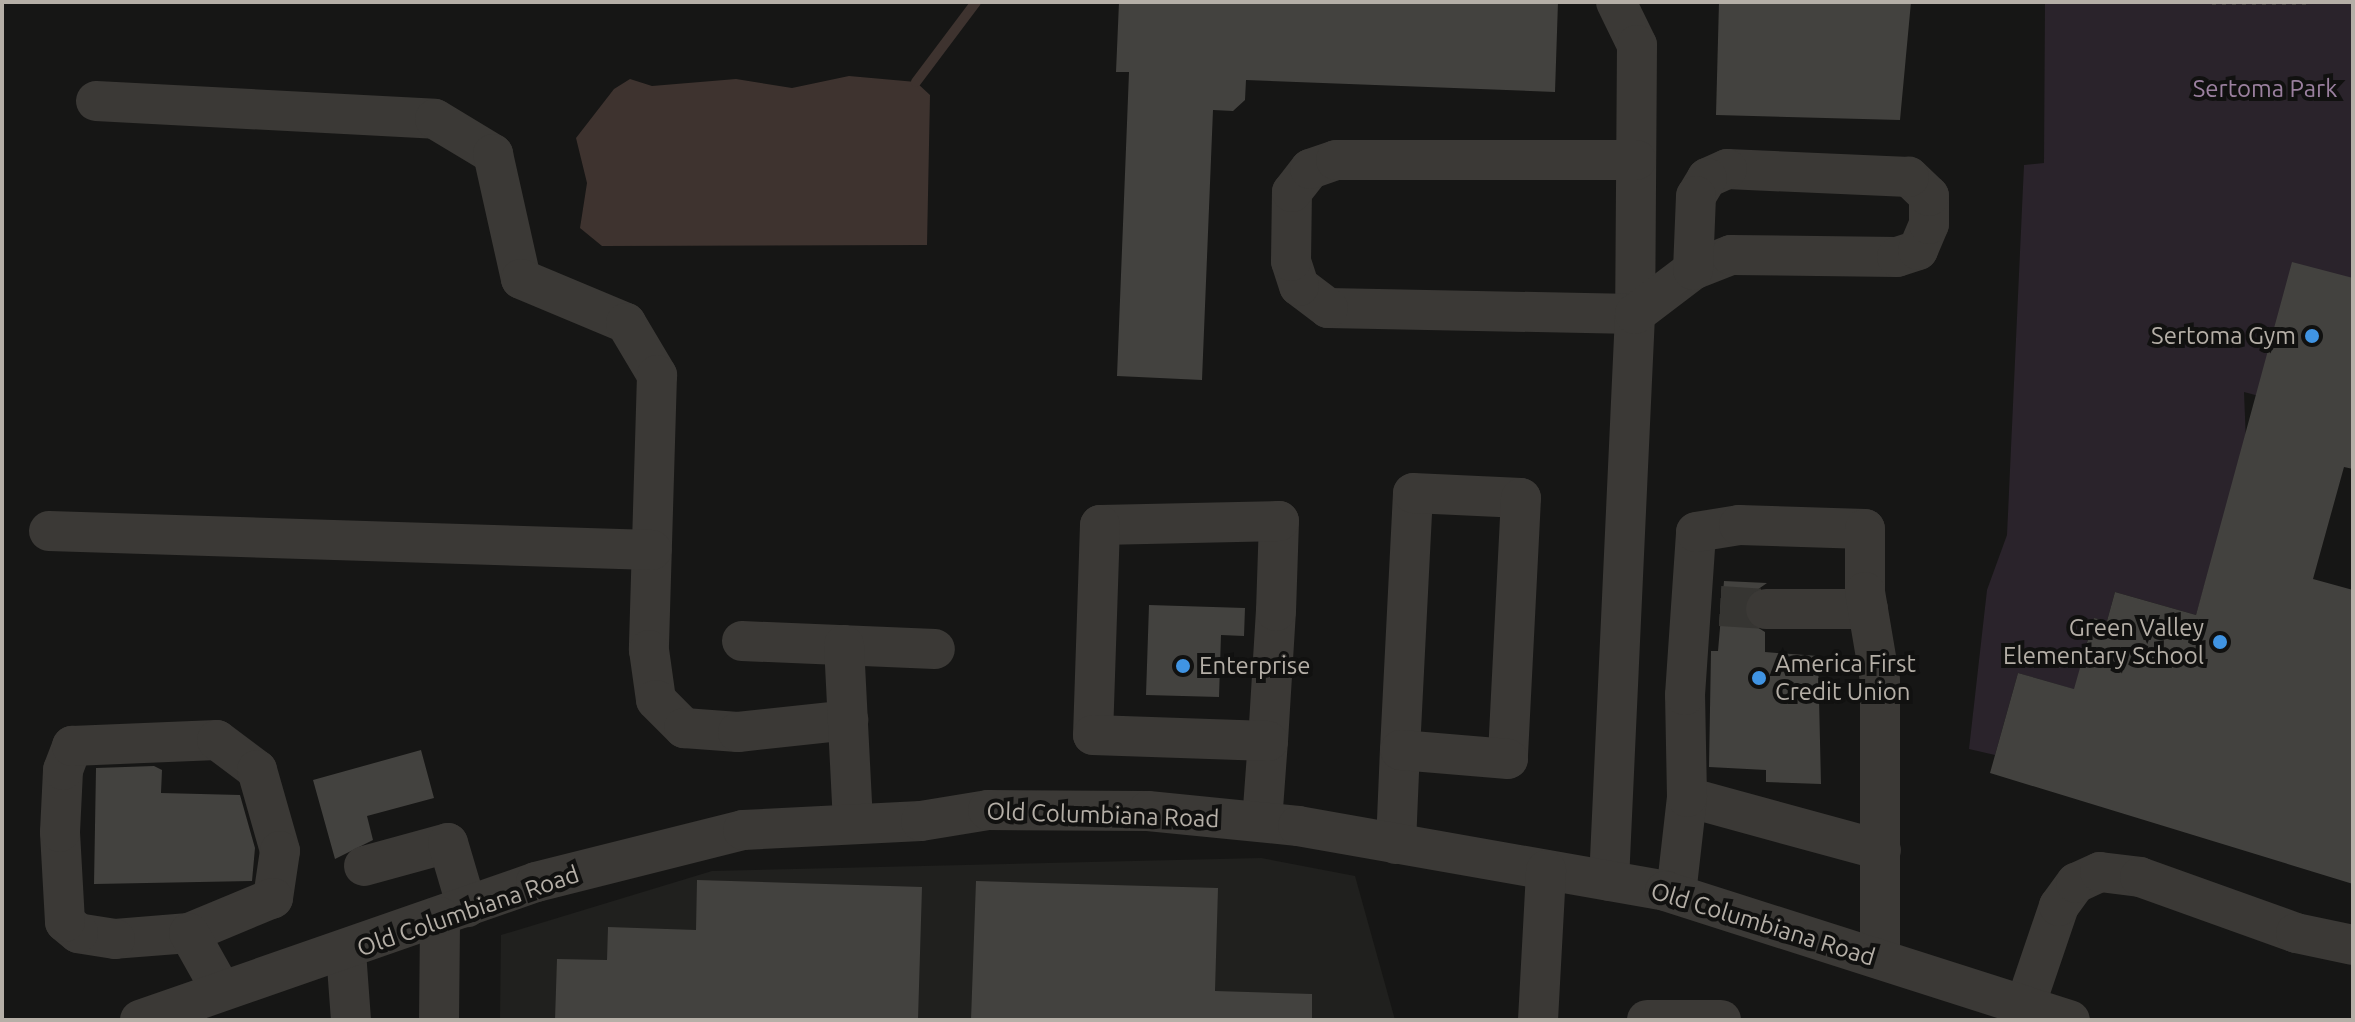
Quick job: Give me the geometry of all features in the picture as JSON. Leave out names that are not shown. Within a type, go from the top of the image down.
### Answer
[{"type":"lane","points":[[1609,881],[1635,314],[1637,45],[1616,2]]},
{"type":"lane","points":[[96,101],[435,119],[493,154],[521,279],[626,323],[657,375],[649,650],[656,700],[684,728],[738,732],[848,720]]},
{"type":"lane","points":[[1636,160],[1336,160],[1310,169],[1292,192],[1291,261],[1299,286],[1328,308],[1635,314],[1693,270],[1731,255],[1897,257],[1918,250],[1929,224],[1929,196],[1909,177],[1727,169],[1707,178],[1696,196],[1693,270]]},
{"type":"lane","points":[[1396,844],[1400,750],[1413,493],[1521,498],[1508,759],[1400,750]]},
{"type":"lane","points":[[1262,822],[1268,741],[1279,521],[1100,525],[1093,735],[1268,741]]},
{"type":"lane","points":[[1676,894],[1706,605],[1696,532],[1739,525],[1865,529],[1868,609],[1880,681],[1880,959]]},
{"type":"lane","points":[[49,531],[652,550]]},
{"type":"lane","points":[[1766,609],[1868,609]]},
{"type":"lane","points":[[742,641],[935,649]]},
{"type":"lane","points":[[844,645],[853,824]]},
{"type":"lane","points":[[217,740],[257,770],[280,851],[273,898],[189,933],[115,939],[78,933],[65,922],[60,832],[63,770],[72,746],[217,740]]},
{"type":"lane","points":[[1687,797],[1881,850]]},
{"type":"lane","name":"Old Columbiana Road","points":[[140,1020],[221,990],[346,952],[536,882],[743,830],[853,824],[988,810],[1148,811],[1262,822],[1676,894],[2070,1020]]},
{"type":"lane","points":[[364,866],[448,843],[454,912],[439,1020]]},
{"type":"lane","points":[[1538,1020],[1546,870]]},
{"type":"lane","points":[[2025,1006],[2059,906],[2076,883],[2100,872],[2140,877],[2296,933],[2353,945]]},
{"type":"lane","points":[[189,933],[221,990]]},
{"type":"lane","points":[[346,952],[351,1020]]},
{"type":"lane","points":[[1647,1020],[1721,1020]]},
{"type":"path","points":[[2212,2],[2310,2]]},
{"type":"shaded area","points":[[849,76],[916,82],[930,95],[927,245],[602,246],[580,228],[587,183],[576,138],[614,89],[630,79],[652,86],[736,79],[792,88]]},
{"type":"shaded area","points":[[1261,858],[1355,876],[1395,1020],[500,1020],[501,935],[712,871]]},
{"type":"green space","name":"Sertoma Park","points":[[2045,2],[2353,2],[2353,421],[2244,392],[2246,442],[2196,615],[2115,592],[2107,621],[2094,618],[2081,663],[2087,693],[2018,673],[1995,755],[1969,749],[1987,590],[2007,535],[2024,165],[2044,163]]},
{"type":"building","points":[[1119,2],[1558,2],[1555,92],[1246,80],[1245,100],[1233,111],[1213,110],[1202,380],[1117,376],[1129,72],[1116,72]]},
{"type":"building","points":[[1719,2],[1911,2],[1900,120],[1716,115]]},
{"type":"building","name":"Green Valley Elementary School","points":[[2292,262],[2353,278],[2353,469],[2344,467],[2313,579],[2353,590],[2353,884],[1990,773],[2018,673],[2074,689],[2094,618],[2107,621],[2115,592],[2196,615]]},
{"type":"building","name":"America First Credit Union","points":[[1724,581],[1767,583],[1747,597],[1743,608],[1747,621],[1765,632],[1765,652],[1818,656],[1821,784],[1766,782],[1766,770],[1709,767],[1711,651],[1718,651]]},
{"type":"building","name":"Enterprise","points":[[1149,605],[1245,608],[1244,636],[1221,635],[1219,697],[1146,695]]},
{"type":"building","points":[[421,750],[434,798],[367,816],[373,840],[335,859],[313,780]]},
{"type":"building","points":[[154,766],[162,770],[161,793],[240,795],[255,848],[252,881],[94,884],[96,768]]},
{"type":"building","points":[[697,880],[922,887],[918,1020],[555,1020],[557,959],[607,960],[608,927],[696,930]]},
{"type":"building","points":[[976,881],[1218,888],[1215,991],[1312,994],[1312,1020],[971,1020]]},
{"type":"waterway","points":[[916,82],[976,2]]},
{"type":"tunnel","points":[[1720,606],[1766,609]]},
{"type":"place","name":"Sertoma Gym","points":[[2312,336]]},
{"type":"place","name":"Green Valley Elementary School","points":[[2220,642]]},
{"type":"place","name":"Enterprise","points":[[1183,666]]},
{"type":"place","name":"America First Credit Union","points":[[1759,678]]}]
